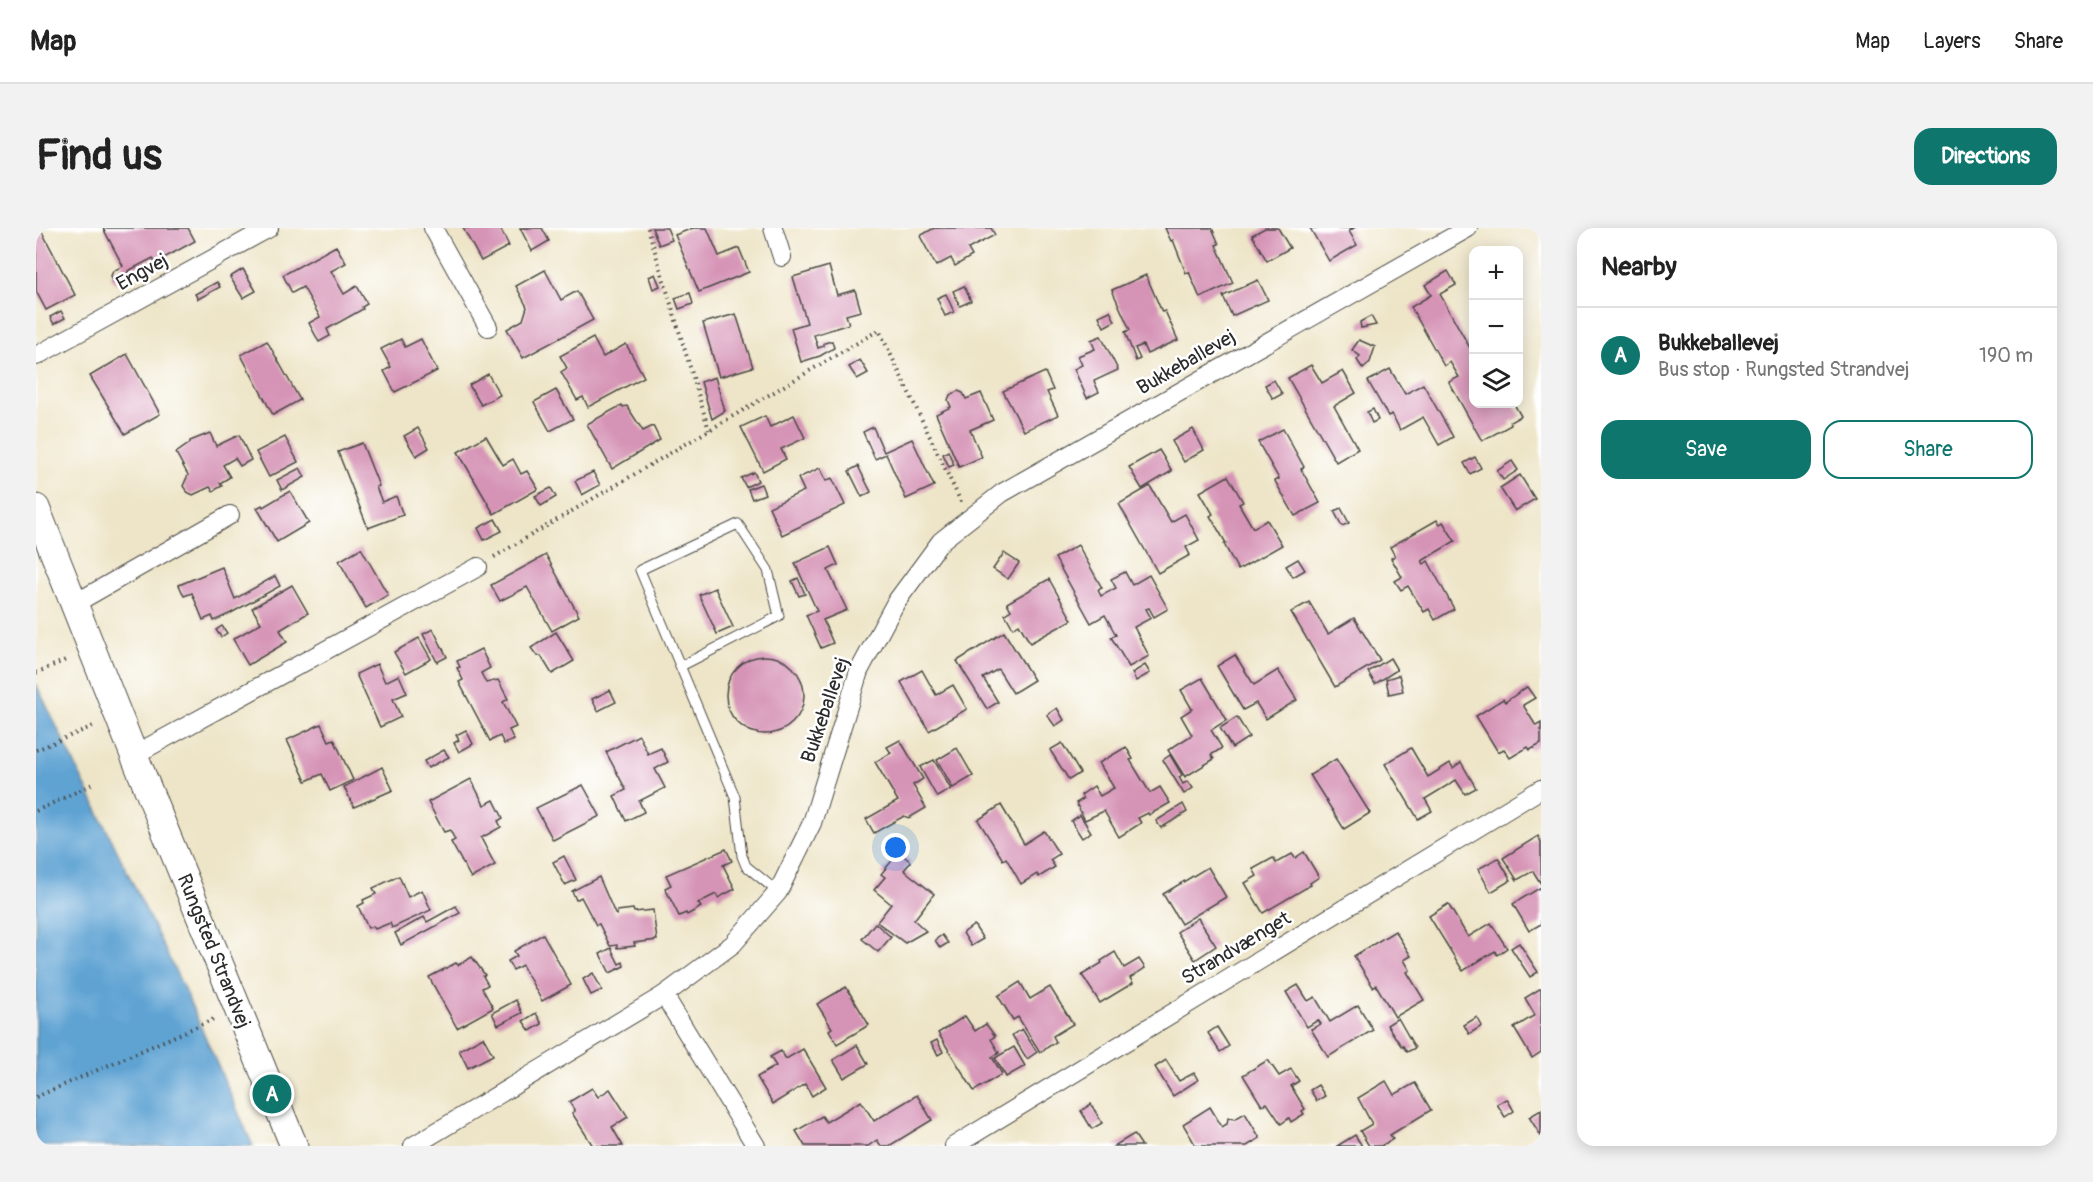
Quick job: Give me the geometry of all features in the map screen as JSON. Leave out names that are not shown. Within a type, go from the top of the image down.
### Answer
[{"type":"main road","name":"Rungsted Strandvej","points":[[36,508],[134,756],[294,1146]]},
{"type":"street","name":"Engvej","points":[[36,356],[269,228]]},
{"type":"street","points":[[434,228],[488,327]]},
{"type":"street","points":[[773,228],[782,257]]},
{"type":"street","name":"Bukkeballevej","points":[[413,1146],[664,995],[733,944],[778,892],[812,823],[859,671],[896,602],[941,541],[1002,493],[1443,234],[1468,228]]},
{"type":"street","points":[[74,604],[230,515]]},
{"type":"street","points":[[134,756],[478,567]]},
{"type":"street","name":"Strandvænget","points":[[954,1146],[1541,789]]},
{"type":"street","points":[[664,995],[756,1146]]},
{"type":"lane","points":[[681,666],[779,616],[768,570],[738,524],[640,570],[735,797],[742,856],[746,866],[778,892]]},
{"type":"path","points":[[648,228],[709,430]]},
{"type":"path","points":[[478,567],[879,330],[969,520]]},
{"type":"path","points":[[36,673],[91,648]]},
{"type":"path","points":[[36,750],[118,716]]},
{"type":"path","points":[[36,811],[93,784]]},
{"type":"path","points":[[36,1097],[210,1020],[238,1010]]},
{"type":"water","points":[[36,684],[186,993],[253,1146],[36,1146]]},
{"type":"building","points":[[36,228],[40,228],[75,295],[46,310],[36,291]]},
{"type":"building","points":[[103,228],[188,228],[195,241],[155,263],[153,258],[128,271],[128,278],[119,283],[114,282],[111,276],[113,271],[123,266]]},
{"type":"building","points":[[463,228],[500,228],[509,246],[481,261]]},
{"type":"building","points":[[520,228],[542,228],[549,241],[532,251]]},
{"type":"building","points":[[652,228],[667,228],[672,240],[659,245]]},
{"type":"building","points":[[693,228],[707,228],[719,256],[739,248],[749,272],[699,292],[675,235]]},
{"type":"building","points":[[934,228],[991,228],[995,235],[968,249],[972,256],[955,266],[951,258],[936,266],[920,236]]},
{"type":"building","points":[[1165,228],[1212,228],[1219,244],[1216,245],[1233,283],[1200,298]]},
{"type":"building","points":[[1265,228],[1278,228],[1290,248],[1267,261],[1252,235]]},
{"type":"building","points":[[1310,228],[1354,228],[1349,231],[1357,245],[1329,261]]},
{"type":"building","points":[[336,246],[346,263],[331,271],[344,294],[357,286],[367,304],[362,307],[363,309],[327,329],[330,336],[319,342],[309,323],[320,317],[303,287],[292,293],[283,275]]},
{"type":"building","points":[[829,266],[837,295],[855,290],[861,311],[846,315],[849,324],[814,335],[818,348],[832,341],[834,348],[820,356],[801,362],[791,328],[807,323],[793,277]]},
{"type":"building","points":[[243,269],[256,291],[243,298],[230,277]]},
{"type":"building","points":[[545,270],[561,300],[577,291],[593,320],[523,358],[507,329],[523,320],[527,307],[516,286]]},
{"type":"building","points":[[1448,271],[1456,285],[1440,294],[1469,346],[1469,408],[1516,408],[1521,416],[1510,422],[1511,425],[1482,441],[1449,382],[1459,377],[1450,362],[1444,366],[1411,307],[1431,295],[1425,285]]},
{"type":"building","points":[[655,274],[660,286],[653,289],[649,277]]},
{"type":"building","points":[[1146,275],[1162,312],[1165,311],[1178,340],[1147,354],[1143,345],[1135,348],[1140,359],[1136,361],[1125,332],[1130,330],[1112,290]]},
{"type":"building","points":[[1258,280],[1268,300],[1232,316],[1223,296]]},
{"type":"building","points":[[217,282],[220,287],[198,299],[195,294]]},
{"type":"building","points":[[964,286],[971,301],[960,306],[953,291]]},
{"type":"building","points":[[690,293],[693,304],[679,309],[675,298]]},
{"type":"building","points":[[946,294],[954,312],[945,316],[937,298]]},
{"type":"building","points":[[61,311],[65,318],[54,324],[50,317]]},
{"type":"building","points":[[1110,311],[1115,321],[1104,327],[1099,316]]},
{"type":"building","points":[[736,314],[753,367],[719,377],[703,323]]},
{"type":"building","points":[[1371,316],[1376,325],[1361,328],[1360,322]]},
{"type":"building","points":[[1101,336],[1118,370],[1094,381],[1099,392],[1087,398],[1074,369],[1082,365],[1078,356],[1095,349],[1091,340]]},
{"type":"building","points":[[593,338],[603,357],[626,344],[644,377],[588,407],[583,397],[577,400],[561,372],[567,368],[560,356]]},
{"type":"building","points":[[401,339],[405,347],[421,339],[437,371],[395,392],[384,371],[391,367],[381,349]]},
{"type":"building","points":[[1359,340],[1375,347],[1370,362],[1363,369],[1357,360],[1360,356],[1352,350]]},
{"type":"building","points":[[267,341],[300,400],[273,415],[241,355]]},
{"type":"building","points":[[127,354],[160,414],[125,434],[90,376]]},
{"type":"building","points":[[860,360],[868,373],[857,379],[849,367]]},
{"type":"building","points":[[1311,365],[1322,383],[1343,371],[1356,393],[1334,406],[1358,449],[1336,462],[1288,378]]},
{"type":"building","points":[[1390,369],[1405,394],[1423,384],[1453,437],[1439,445],[1423,417],[1400,430],[1392,414],[1388,416],[1368,381]]},
{"type":"building","points":[[1045,372],[1053,390],[1047,392],[1058,415],[1024,431],[1003,391]]},
{"type":"building","points":[[488,374],[500,395],[481,405],[469,385]]},
{"type":"building","points":[[715,377],[725,411],[712,419],[701,382]]},
{"type":"building","points":[[1274,380],[1282,394],[1273,399],[1265,385]]},
{"type":"building","points":[[556,390],[573,419],[550,431],[534,402]]},
{"type":"building","points":[[958,391],[963,393],[966,399],[981,393],[993,420],[970,430],[982,457],[959,467],[936,414],[951,407],[948,400],[950,395]]},
{"type":"building","points":[[622,405],[627,406],[643,431],[653,426],[660,440],[612,469],[587,424]]},
{"type":"building","points":[[1373,409],[1378,420],[1372,423],[1367,412]]},
{"type":"building","points":[[794,415],[805,438],[781,449],[786,459],[763,471],[741,427],[765,416],[770,427]]},
{"type":"building","points":[[873,427],[884,452],[912,439],[934,486],[906,499],[886,454],[875,459],[863,432]]},
{"type":"building","points":[[418,428],[429,448],[416,456],[404,436]]},
{"type":"building","points":[[1193,429],[1204,450],[1184,462],[1172,441]]},
{"type":"building","points":[[1283,429],[1320,503],[1295,516],[1275,481],[1279,479],[1258,442]]},
{"type":"building","points":[[210,433],[216,446],[239,435],[251,460],[240,466],[235,458],[223,465],[230,477],[220,483],[222,486],[213,491],[210,487],[193,495],[183,486],[188,475],[176,453],[190,441]]},
{"type":"building","points":[[486,436],[503,465],[513,459],[521,474],[527,471],[538,489],[494,514],[458,452]]},
{"type":"building","points":[[285,437],[298,462],[269,477],[256,452]]},
{"type":"building","points":[[362,443],[379,486],[376,487],[382,502],[396,496],[403,515],[368,528],[338,452]]},
{"type":"building","points":[[1159,450],[1172,471],[1142,489],[1129,467]]},
{"type":"building","points":[[948,451],[954,465],[949,467],[943,454]]},
{"type":"building","points":[[1475,457],[1481,468],[1470,474],[1464,463]]},
{"type":"building","points":[[1512,461],[1518,470],[1503,480],[1497,471]]},
{"type":"building","points":[[858,466],[871,492],[862,497],[849,471]]},
{"type":"building","points":[[300,468],[305,477],[282,490],[277,480]]},
{"type":"building","points":[[820,468],[826,481],[832,478],[845,505],[782,535],[769,507],[804,491],[798,478]]},
{"type":"building","points":[[593,472],[600,485],[582,495],[575,481]]},
{"type":"building","points":[[754,472],[758,481],[746,487],[741,478]]},
{"type":"building","points":[[1520,475],[1535,499],[1515,511],[1500,488]]},
{"type":"building","points":[[1228,476],[1243,502],[1239,504],[1253,528],[1267,520],[1282,545],[1238,570],[1210,516],[1213,514],[1200,492]]},
{"type":"building","points":[[761,484],[765,494],[752,499],[748,489]]},
{"type":"building","points":[[1150,486],[1171,522],[1185,514],[1199,540],[1186,547],[1190,555],[1158,573],[1119,504]]},
{"type":"building","points":[[551,488],[556,497],[541,506],[535,496]]},
{"type":"building","points":[[290,491],[309,523],[277,542],[257,508],[262,505],[263,507]]},
{"type":"building","points":[[1341,508],[1349,523],[1342,526],[1334,511]]},
{"type":"building","points":[[495,519],[502,531],[484,540],[478,528]]},
{"type":"building","points":[[1437,520],[1440,524],[1443,522],[1455,541],[1422,561],[1424,564],[1428,561],[1454,609],[1435,620],[1429,609],[1424,612],[1408,586],[1401,590],[1395,581],[1402,577],[1391,558],[1395,556],[1390,547]]},
{"type":"building","points":[[1078,545],[1102,588],[1098,590],[1101,596],[1116,588],[1111,579],[1125,572],[1132,585],[1149,575],[1168,609],[1154,617],[1149,608],[1146,609],[1151,618],[1134,627],[1149,656],[1129,667],[1111,637],[1116,635],[1105,615],[1091,623],[1055,558]]},
{"type":"building","points":[[830,547],[838,565],[828,570],[847,610],[823,620],[833,643],[821,648],[806,615],[817,611],[795,563]]},
{"type":"building","points":[[361,548],[388,595],[366,608],[339,561]]},
{"type":"building","points":[[1004,553],[1019,563],[1008,579],[993,569]]},
{"type":"building","points":[[546,555],[579,616],[552,631],[527,587],[500,601],[491,585]]},
{"type":"building","points":[[1298,559],[1305,570],[1293,577],[1286,566]]},
{"type":"building","points":[[222,567],[235,599],[275,576],[280,586],[214,621],[212,616],[203,620],[192,593],[184,596],[179,585]]},
{"type":"building","points":[[798,578],[805,594],[799,596],[792,581]]},
{"type":"building","points":[[1049,579],[1072,620],[1030,643],[1019,624],[1013,628],[1005,614],[1011,610],[1007,603]]},
{"type":"building","points":[[292,585],[308,613],[280,630],[287,642],[248,665],[233,639],[261,623],[252,608]]},
{"type":"building","points":[[715,588],[733,627],[717,634],[699,595]]},
{"type":"building","points":[[1309,602],[1328,634],[1354,618],[1380,660],[1335,687],[1291,612]]},
{"type":"building","points":[[222,626],[227,633],[221,637],[216,630]]},
{"type":"building","points":[[433,629],[447,657],[437,662],[423,634]]},
{"type":"building","points":[[556,632],[574,661],[552,674],[541,656],[537,656],[531,648]]},
{"type":"building","points":[[1004,632],[1034,680],[1013,693],[998,669],[983,678],[998,702],[987,709],[957,661]]},
{"type":"building","points":[[419,638],[431,659],[406,673],[394,652]]},
{"type":"building","points":[[481,649],[490,668],[481,673],[486,683],[498,680],[508,699],[503,702],[516,727],[509,730],[514,740],[504,744],[500,736],[490,741],[459,682],[463,680],[457,668],[460,667],[457,661]]},
{"type":"building","points":[[1235,655],[1254,685],[1278,670],[1297,700],[1266,719],[1256,703],[1243,710],[1217,666]]},
{"type":"building","points":[[765,656],[780,659],[797,673],[804,695],[801,710],[787,727],[765,734],[750,731],[733,717],[726,695],[729,680],[743,663]]},
{"type":"building","points":[[1390,658],[1397,670],[1375,684],[1368,672]]},
{"type":"building","points":[[377,664],[385,682],[399,675],[407,693],[393,699],[401,717],[380,727],[356,674]]},
{"type":"building","points":[[1145,665],[1150,673],[1136,681],[1132,673]]},
{"type":"building","points":[[922,670],[936,695],[953,685],[967,709],[929,731],[901,682]]},
{"type":"building","points":[[1399,675],[1403,691],[1389,694],[1386,679]]},
{"type":"building","points":[[1202,678],[1227,720],[1211,730],[1222,748],[1211,755],[1214,759],[1185,777],[1168,750],[1192,735],[1181,716],[1192,709],[1181,690]]},
{"type":"building","points":[[1527,687],[1535,698],[1523,705],[1536,726],[1541,723],[1541,744],[1530,750],[1528,747],[1510,758],[1504,749],[1498,752],[1476,716],[1503,699],[1505,702]]},
{"type":"building","points":[[610,690],[616,702],[598,711],[592,699]]},
{"type":"building","points":[[1057,708],[1064,720],[1055,726],[1047,715]]},
{"type":"building","points":[[1237,717],[1249,737],[1232,748],[1220,728]]},
{"type":"building","points":[[321,724],[329,741],[334,739],[353,780],[330,791],[322,774],[306,781],[287,740]]},
{"type":"building","points":[[466,730],[473,744],[459,752],[454,743],[459,740],[456,735]]},
{"type":"building","points":[[639,735],[648,754],[661,748],[668,762],[655,769],[665,788],[639,801],[644,812],[626,821],[614,796],[626,790],[606,752]]},
{"type":"building","points":[[900,740],[923,779],[913,785],[926,808],[909,818],[904,816],[874,833],[866,819],[898,801],[875,762],[891,753],[887,747]]},
{"type":"building","points":[[1062,743],[1080,773],[1069,780],[1050,750]]},
{"type":"building","points":[[1126,747],[1133,759],[1130,760],[1150,793],[1160,787],[1170,803],[1149,815],[1148,813],[1138,818],[1141,823],[1119,837],[1104,811],[1085,820],[1076,803],[1083,799],[1081,795],[1094,786],[1100,796],[1114,788],[1099,763]]},
{"type":"building","points":[[957,748],[973,776],[953,788],[937,760]]},
{"type":"building","points":[[1411,748],[1428,777],[1450,763],[1453,768],[1461,762],[1476,788],[1465,794],[1456,780],[1425,799],[1432,811],[1418,819],[1385,764]]},
{"type":"building","points":[[444,750],[449,757],[428,768],[424,761]]},
{"type":"building","points":[[1170,755],[1182,775],[1179,777],[1183,784],[1188,781],[1193,788],[1184,794],[1163,760]]},
{"type":"building","points":[[1336,759],[1370,813],[1344,829],[1310,775]]},
{"type":"building","points":[[934,760],[951,789],[937,797],[920,767]]},
{"type":"building","points":[[382,767],[393,790],[354,807],[344,787]]},
{"type":"building","points":[[471,779],[484,805],[494,800],[503,818],[498,821],[501,827],[481,838],[495,865],[471,878],[451,842],[455,840],[450,830],[444,832],[428,802]]},
{"type":"building","points":[[583,785],[600,816],[553,840],[536,808]]},
{"type":"building","points":[[1183,804],[1187,812],[1161,828],[1156,821]]},
{"type":"building","points":[[1001,805],[1024,844],[1044,831],[1059,854],[1050,860],[1055,867],[1021,884],[1006,858],[1003,860],[978,820]]},
{"type":"building","points":[[1080,815],[1091,832],[1082,838],[1071,821]]},
{"type":"building","points":[[1538,836],[1541,842],[1541,884],[1533,871],[1517,880],[1503,858]]},
{"type":"building","points":[[726,849],[732,861],[723,865],[735,889],[718,898],[716,894],[698,903],[701,907],[687,915],[686,913],[679,916],[665,888],[671,885],[666,875]]},
{"type":"building","points":[[899,852],[911,862],[904,870],[934,894],[914,920],[926,931],[905,943],[877,922],[891,904],[874,890],[885,877],[881,874]]},
{"type":"building","points":[[1304,852],[1319,877],[1310,883],[1311,885],[1263,913],[1245,883],[1257,876],[1253,869],[1273,858],[1276,863],[1292,854],[1295,858]]},
{"type":"building","points":[[564,856],[576,880],[565,885],[553,862]]},
{"type":"building","points":[[1498,858],[1511,880],[1491,892],[1478,869]]},
{"type":"building","points":[[1208,867],[1226,897],[1181,924],[1163,894]]},
{"type":"building","points":[[399,876],[408,897],[422,890],[431,910],[392,928],[390,923],[375,929],[373,926],[368,928],[358,906],[364,903],[363,900],[376,894],[373,888]]},
{"type":"building","points":[[599,877],[615,914],[617,915],[617,911],[633,909],[634,912],[653,910],[657,940],[634,943],[635,946],[617,948],[617,945],[610,946],[581,897],[576,900],[572,891]]},
{"type":"building","points":[[1541,887],[1541,924],[1529,931],[1513,904]]},
{"type":"building","points":[[1448,904],[1468,937],[1491,923],[1507,948],[1497,955],[1495,951],[1463,971],[1429,916]]},
{"type":"building","points":[[456,906],[460,913],[401,945],[395,933],[424,917],[427,922]]},
{"type":"building","points":[[1198,918],[1216,946],[1195,960],[1177,932]]},
{"type":"building","points":[[875,923],[891,937],[878,952],[862,939]]},
{"type":"building","points":[[974,925],[983,939],[971,946],[963,933]]},
{"type":"building","points":[[1395,931],[1411,956],[1404,960],[1410,970],[1407,972],[1424,1000],[1395,1017],[1376,985],[1373,987],[1354,956]]},
{"type":"building","points":[[543,934],[571,985],[542,1001],[522,965],[513,970],[508,961],[517,956],[514,951]]},
{"type":"building","points":[[942,935],[948,943],[940,948],[935,940]]},
{"type":"building","points":[[1519,943],[1538,972],[1530,977],[1511,948]]},
{"type":"building","points":[[611,948],[619,964],[623,962],[624,966],[610,973],[600,954]]},
{"type":"building","points":[[1115,952],[1124,968],[1139,959],[1145,968],[1130,978],[1133,983],[1100,1003],[1082,975]]},
{"type":"building","points":[[472,957],[485,975],[483,976],[488,985],[482,988],[493,1008],[457,1028],[429,977]]},
{"type":"building","points":[[593,973],[602,990],[591,995],[583,979]]},
{"type":"building","points":[[1020,982],[1030,999],[1050,987],[1073,1024],[1053,1036],[1056,1042],[1040,1052],[1018,1017],[1013,1020],[998,996]]},
{"type":"building","points":[[1298,985],[1308,1001],[1315,997],[1330,1022],[1358,1005],[1373,1030],[1328,1057],[1311,1029],[1321,1024],[1318,1020],[1307,1027],[1286,992]]},
{"type":"building","points":[[846,987],[869,1025],[837,1044],[829,1030],[832,1028],[817,1004]]},
{"type":"building","points":[[1541,988],[1541,1052],[1532,1058],[1514,1028],[1535,1015],[1525,998]]},
{"type":"building","points":[[516,1000],[522,1013],[498,1025],[492,1013]]},
{"type":"building","points":[[536,1013],[542,1024],[530,1031],[523,1021]]},
{"type":"building","points":[[965,1016],[975,1031],[986,1024],[995,1036],[991,1039],[999,1053],[992,1057],[1002,1074],[974,1091],[938,1033]]},
{"type":"building","points":[[1477,1017],[1482,1026],[1469,1034],[1464,1025]]},
{"type":"building","points":[[1398,1018],[1415,1048],[1407,1052],[1387,1025]]},
{"type":"building","points":[[1217,1027],[1229,1046],[1220,1052],[1208,1033]]},
{"type":"building","points":[[1022,1029],[1037,1052],[1027,1059],[1012,1035]]},
{"type":"building","points":[[483,1037],[493,1055],[468,1068],[459,1050]]},
{"type":"building","points":[[937,1040],[943,1052],[938,1055],[931,1043]]},
{"type":"building","points":[[857,1045],[868,1064],[844,1078],[833,1060]]},
{"type":"building","points":[[1014,1047],[1025,1066],[1006,1077],[995,1058]]},
{"type":"building","points":[[803,1049],[826,1087],[812,1096],[805,1084],[773,1104],[757,1077],[776,1066],[770,1057],[781,1051],[786,1059]]},
{"type":"building","points":[[1166,1060],[1179,1081],[1194,1073],[1198,1080],[1173,1096],[1155,1067]]},
{"type":"building","points":[[1268,1060],[1279,1076],[1291,1069],[1299,1081],[1291,1086],[1305,1109],[1302,1111],[1304,1114],[1291,1122],[1289,1118],[1281,1124],[1267,1103],[1262,1106],[1243,1075]]},
{"type":"building","points":[[1386,1081],[1394,1095],[1415,1083],[1431,1110],[1390,1135],[1393,1139],[1381,1146],[1369,1146],[1360,1131],[1372,1124],[1358,1098]]},
{"type":"building","points":[[1318,1085],[1325,1096],[1317,1101],[1310,1090]]},
{"type":"building","points":[[592,1088],[598,1097],[610,1089],[628,1117],[612,1127],[623,1146],[593,1146],[572,1113],[575,1111],[569,1102]]},
{"type":"building","points":[[917,1095],[932,1120],[889,1146],[881,1146],[877,1140],[868,1146],[805,1146],[796,1131],[822,1116],[826,1122],[861,1101],[874,1121]]},
{"type":"building","points":[[1507,1099],[1514,1111],[1505,1117],[1497,1104]]},
{"type":"building","points":[[1091,1104],[1102,1123],[1092,1129],[1081,1111]]},
{"type":"building","points":[[1210,1107],[1222,1127],[1227,1124],[1228,1118],[1235,1119],[1245,1113],[1260,1138],[1247,1146],[1196,1146],[1183,1124]]},
{"type":"building","points":[[1541,1110],[1541,1136],[1529,1117]]},
{"type":"building","points":[[1134,1134],[1142,1146],[1114,1146]]},
{"type":"building","points":[[1355,1135],[1362,1146],[1337,1146]]},
{"type":"place","name":"Bukkeballevej","points":[[272,1094]]}]
